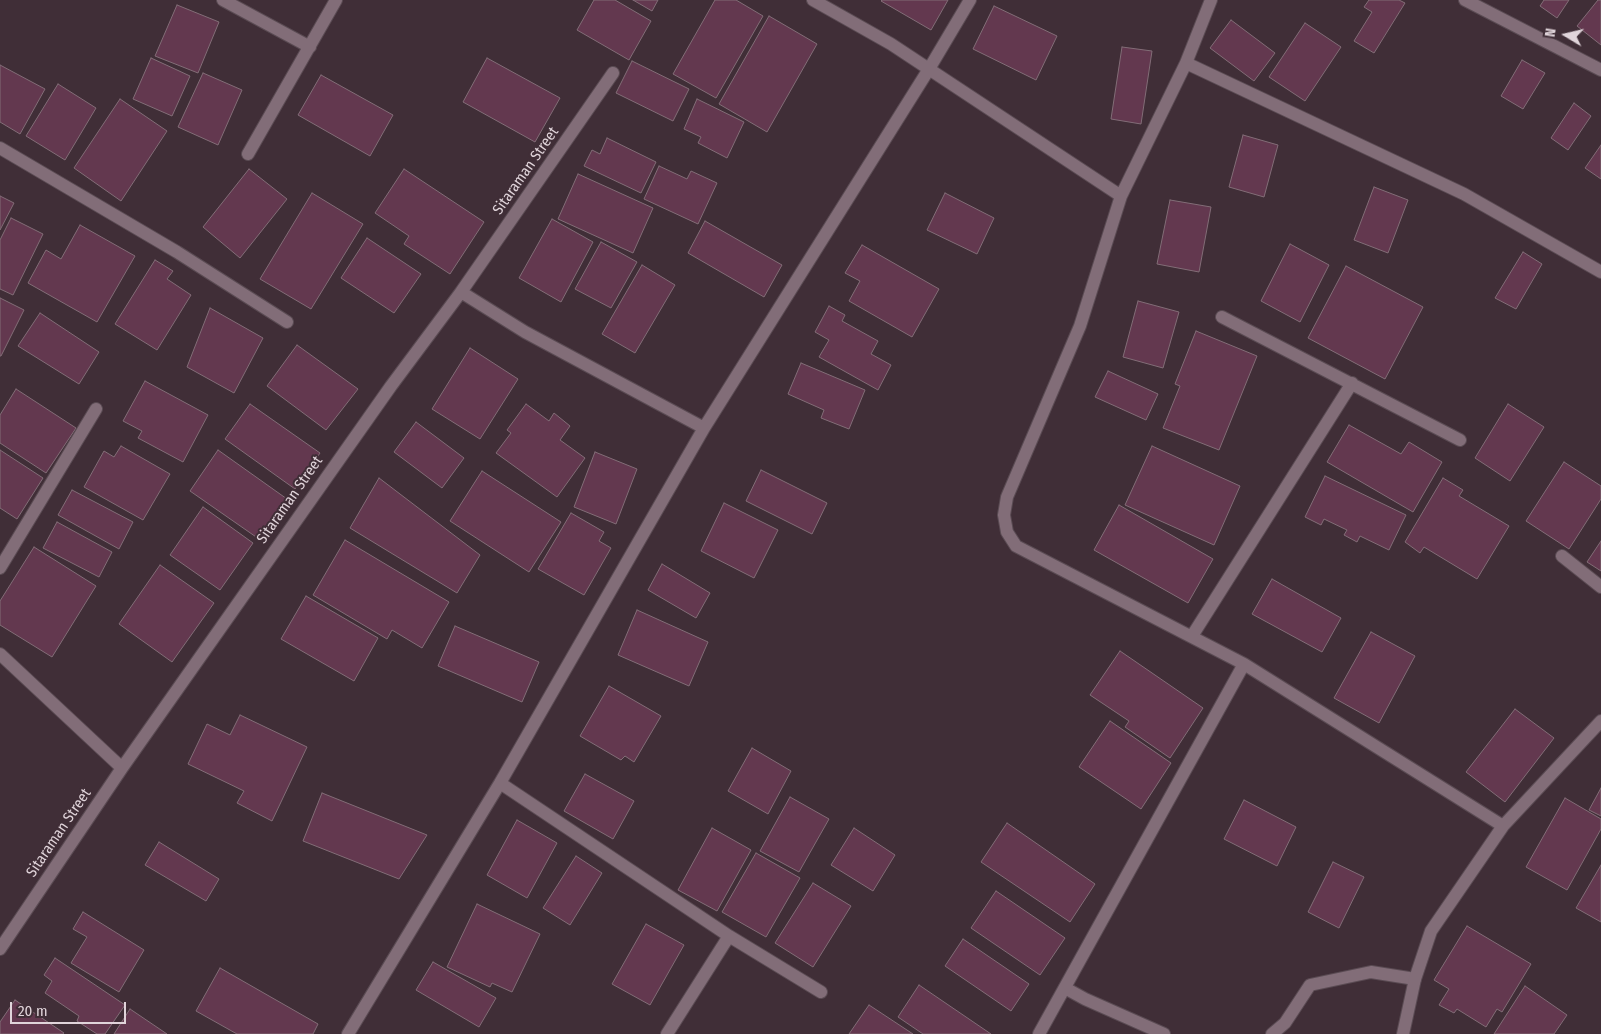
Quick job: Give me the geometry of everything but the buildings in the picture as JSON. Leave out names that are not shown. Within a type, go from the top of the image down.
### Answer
[{"type":"street","points":[[223,0],[310,47]]},
{"type":"street","points":[[248,154],[336,0]]},
{"type":"street","points":[[813,0],[891,44],[1120,196]]},
{"type":"street","points":[[348,1034],[500,783],[704,428],[970,0]]},
{"type":"street","points":[[1211,0],[1186,63],[1120,196],[1080,326],[1007,497],[1004,515],[1007,532],[1016,546],[1244,664],[1503,826]]},
{"type":"street","points":[[1465,0],[1601,70]]},
{"type":"street","points":[[1186,63],[1464,194],[1601,272]]},
{"type":"street","name":"Sitaraman Street","points":[[0,949],[122,768],[390,386],[461,292],[613,73]]},
{"type":"street","points":[[0,148],[177,252],[287,322]]},
{"type":"street","points":[[461,292],[525,332],[704,428]]},
{"type":"street","points":[[1222,317],[1460,440]]},
{"type":"street","points":[[1192,636],[1352,384]]},
{"type":"street","points":[[0,568],[96,408]]},
{"type":"street","points":[[1562,556],[1601,587]]},
{"type":"street","points":[[0,654],[122,768]]},
{"type":"street","points":[[1039,1034],[1244,664]]},
{"type":"street","points":[[1403,1034],[1415,979],[1431,931],[1503,826],[1601,721]]},
{"type":"street","points":[[500,783],[729,936],[821,992]]},
{"type":"street","points":[[667,1034],[729,936]]},
{"type":"street","points":[[1272,1034],[1285,1023],[1310,986],[1371,972],[1415,979]]},
{"type":"street","points":[[1065,988],[1085,999],[1164,1034]]}]
